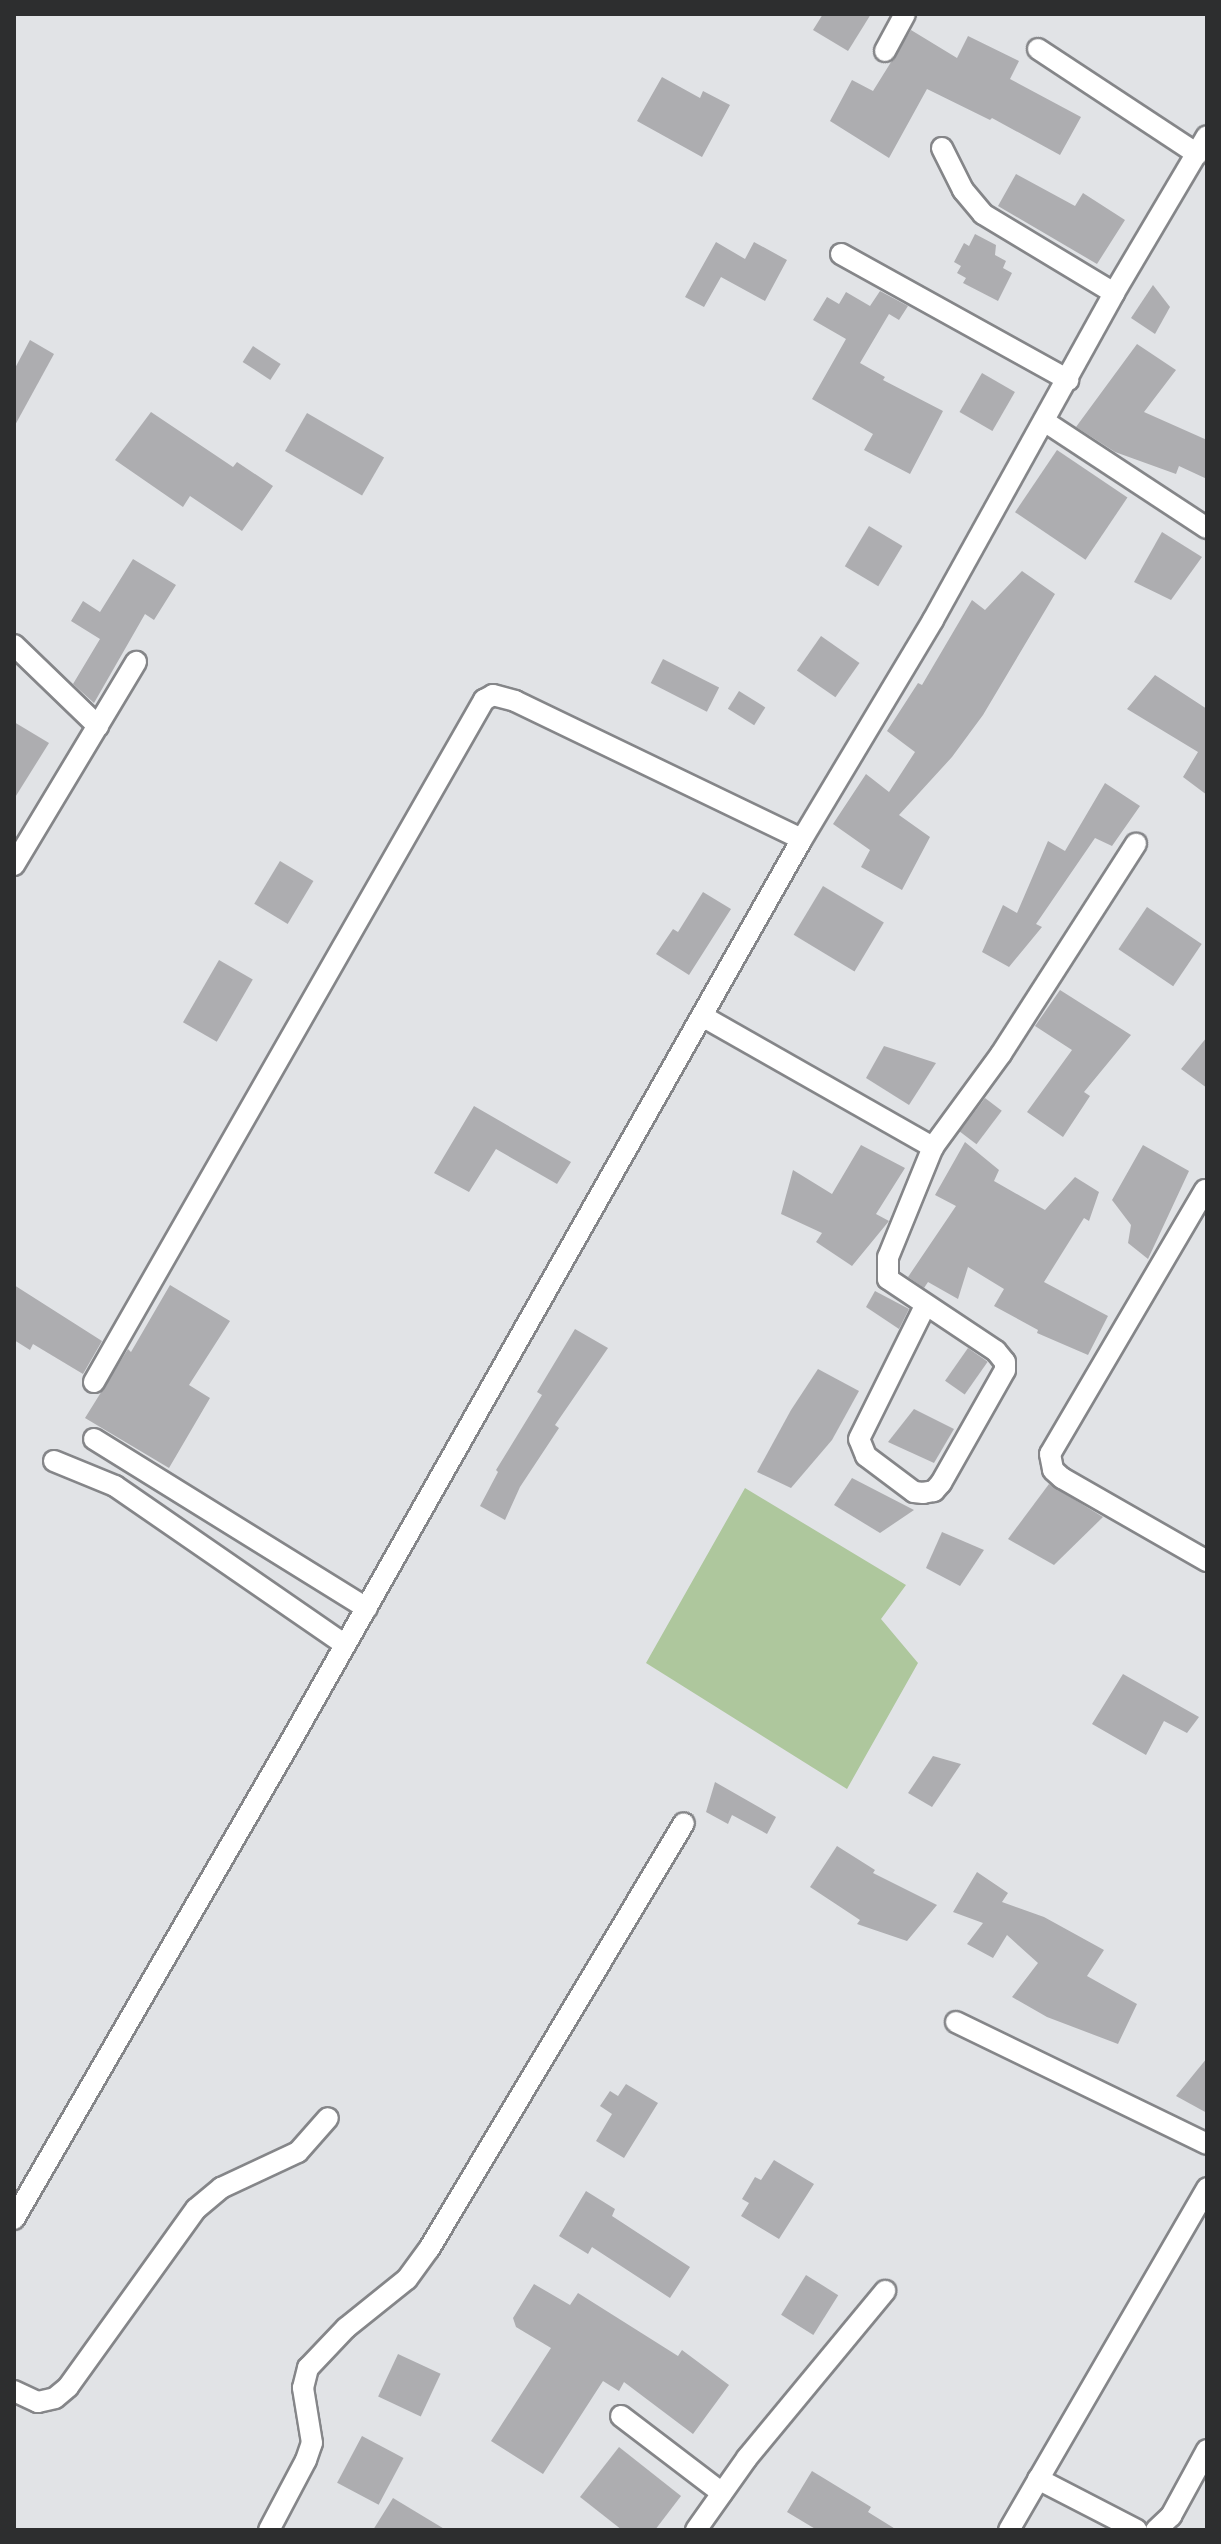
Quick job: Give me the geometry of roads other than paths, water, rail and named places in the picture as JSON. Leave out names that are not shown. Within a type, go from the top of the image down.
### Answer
[{"type":"street","points":[[885,51],[905,14]]},
{"type":"street","points":[[14,2219],[367,1608],[802,839],[933,620],[1114,293],[1202,145],[1038,49]]},
{"type":"street","points":[[942,148],[963,190],[983,214],[1114,293]]},
{"type":"street","points":[[841,254],[1068,380]]},
{"type":"street","points":[[1044,421],[1207,528]]},
{"type":"street","points":[[14,645],[98,726]]},
{"type":"street","points":[[14,865],[136,662]]},
{"type":"street","points":[[94,1382],[484,700],[493,695],[515,701],[802,839]]},
{"type":"street","points":[[925,1306],[859,1439],[866,1456],[914,1492],[923,1493],[934,1491],[941,1483],[1005,1370],[1005,1362],[996,1351],[925,1306],[895,1287],[885,1268],[933,1147],[1001,1054],[1136,844]]},
{"type":"street","points":[[702,1016],[933,1147]]},
{"type":"street","points":[[1205,1190],[1050,1454],[1053,1470],[1062,1478],[1207,1561]]},
{"type":"street","points":[[94,1439],[367,1608]]},
{"type":"street","points":[[54,1461],[115,1486],[344,1644]]},
{"type":"street","points":[[269,2530],[312,2443],[303,2388],[308,2368],[346,2328],[392,2294],[423,2258],[684,1823]]},
{"type":"street","points":[[956,2022],[1207,2144]]},
{"type":"street","points":[[14,2391],[38,2402],[55,2398],[68,2387],[196,2209],[221,2188],[298,2152],[328,2118]]},
{"type":"street","points":[[1009,2530],[1207,2188]]},
{"type":"street","points":[[696,2530],[722,2493],[885,2291]]},
{"type":"street","points":[[621,2416],[722,2493]]},
{"type":"street","points":[[1156,2530],[1171,2516],[1207,2450]]},
{"type":"street","points":[[1038,2479],[1137,2530]]}]
